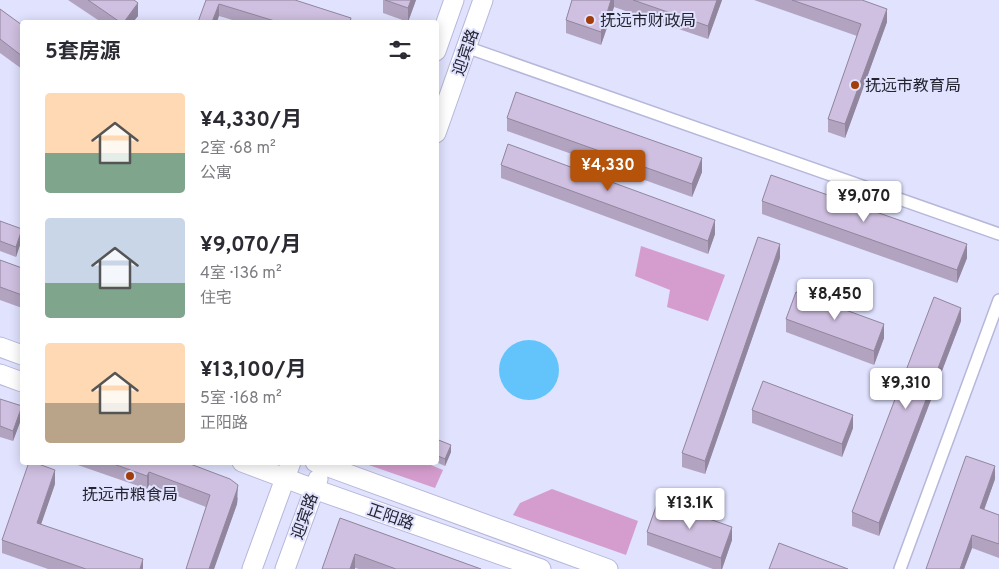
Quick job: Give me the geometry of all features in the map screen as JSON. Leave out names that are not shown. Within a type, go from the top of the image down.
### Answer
[{"type":"main road","name":"迎宾路","points":[[439,42],[454,0]]},
{"type":"main road","name":"迎宾路","points":[[439,124],[483,0]]},
{"type":"main road","points":[[0,347],[20,354]]},
{"type":"main road","points":[[0,374],[20,381]]},
{"type":"main road","name":"正阳路","points":[[259,465],[288,470],[314,489],[541,569]]},
{"type":"main road","name":"迎宾路","points":[[285,569],[314,489],[320,465]]},
{"type":"main road","name":"正阳路","points":[[326,465],[608,569]]},
{"type":"main road","name":"迎宾路","points":[[252,569],[288,470]]},
{"type":"street","points":[[466,47],[999,234]]},
{"type":"street","points":[[900,569],[999,300]]},
{"type":"shaded area","points":[[641,246],[725,275],[708,321],[667,307],[670,290],[635,276]]},
{"type":"shaded area","points":[[369,465],[431,465],[443,470],[435,488]]},
{"type":"shaded area","points":[[552,489],[638,521],[626,555],[513,515],[520,503]]},
{"type":"water","points":[[523,340],[535,340],[546,345],[554,353],[559,364],[557,382],[546,395],[535,400],[523,400],[512,395],[504,387],[499,376],[499,364],[504,353],[512,345]]},
{"type":"building","points":[[88,0],[134,0],[138,3],[125,20],[117,20]]},
{"type":"building","points":[[206,0],[295,0],[351,18],[350,20],[271,20],[219,4],[213,20],[199,20]]},
{"type":"building","points":[[385,0],[411,0],[408,8]]},
{"type":"building","name":"抚远市财政局","points":[[572,0],[611,0],[601,32],[566,20]]},
{"type":"building","points":[[633,0],[717,0],[708,26]]},
{"type":"building","points":[[792,0],[862,0],[887,9],[845,124],[828,119],[861,24]]},
{"type":"building","points":[[0,9],[20,24],[20,54],[0,39]]},
{"type":"building","points":[[516,92],[702,158],[692,184],[507,118]]},
{"type":"building","points":[[508,144],[715,220],[708,241],[501,165]]},
{"type":"building","points":[[771,175],[967,244],[957,270],[762,201]]},
{"type":"building","points":[[0,221],[20,228],[16,247],[0,241]]},
{"type":"building","points":[[758,237],[780,244],[705,461],[682,453]]},
{"type":"building","points":[[0,260],[20,267],[20,294],[0,287]]},
{"type":"building","points":[[796,292],[884,324],[874,351],[786,319]]},
{"type":"building","points":[[934,297],[961,308],[879,523],[852,512]]},
{"type":"building","points":[[763,381],[853,415],[842,444],[752,410]]},
{"type":"building","points":[[0,399],[20,405],[20,412],[13,431],[0,426]]},
{"type":"building","points":[[439,440],[451,445],[445,459],[439,456]]},
{"type":"building","points":[[966,456],[995,466],[980,508],[999,515],[999,544],[972,535],[960,569],[926,569]]},
{"type":"building","points":[[28,465],[41,465],[55,470],[37,523],[143,559],[140,569],[86,569],[2,540]]},
{"type":"building","points":[[116,465],[193,465],[230,479],[238,485],[209,569],[186,569],[210,495],[149,472],[147,476]]},
{"type":"building","points":[[658,501],[732,527],[721,558],[647,532]]},
{"type":"building","points":[[340,518],[481,569],[396,569],[355,554],[350,569],[322,569]]},
{"type":"building","points":[[779,543],[848,569],[769,569]]},
{"type":"place","name":"抚远市财政局","points":[[590,20]]},
{"type":"place","name":"抚远市教育局","points":[[855,85]]},
{"type":"place","name":"抚远市粮食局","points":[[130,476]]}]
